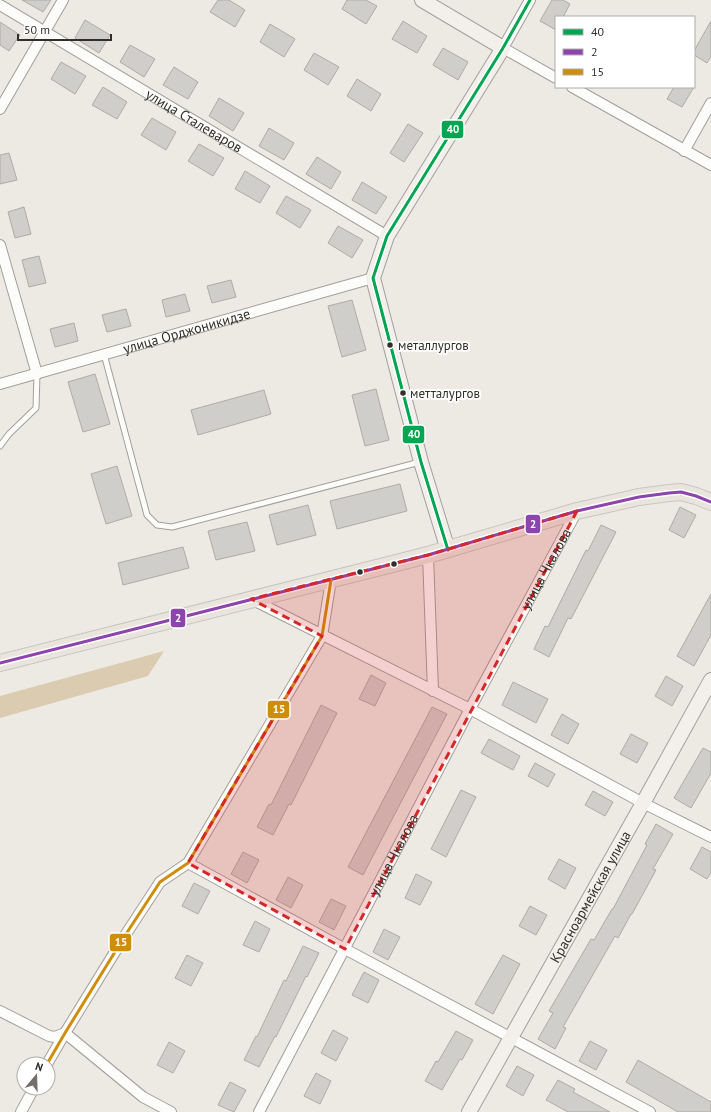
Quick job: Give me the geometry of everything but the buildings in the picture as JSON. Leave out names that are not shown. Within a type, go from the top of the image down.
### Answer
[{"type":"main road","points":[[422,0],[503,48],[387,236],[373,278],[420,462],[448,550]]},
{"type":"main road","points":[[578,511],[639,498],[681,492],[711,502]]},
{"type":"main road","name":"улица Чкалова","points":[[0,663],[448,550],[578,511]]},
{"type":"main road","name":"Красноармейская улица","points":[[469,1112],[711,680]]},
{"type":"street","points":[[1,105],[63,0]]},
{"type":"street","points":[[530,0],[503,48],[555,77]]},
{"type":"street","name":"улица Сталеваров","points":[[0,5],[387,236]]},
{"type":"street","points":[[574,88],[711,165]]},
{"type":"street","points":[[684,151],[711,103]]},
{"type":"street","points":[[0,246],[37,374]]},
{"type":"street","name":"улица Орджоникидзе","points":[[0,384],[373,278]]},
{"type":"street","name":"улица Чкалова","points":[[259,1112],[470,709],[578,511]]},
{"type":"street","points":[[428,555],[432,691]]},
{"type":"street","points":[[52,1056],[65,1032],[160,882],[188,864],[322,636],[332,580]]},
{"type":"street","points":[[251,599],[470,709],[643,803],[711,838]]},
{"type":"street","points":[[188,864],[650,1112]]},
{"type":"street","points":[[0,1011],[49,1036],[56,1037],[65,1032]]},
{"type":"street","points":[[65,1032],[143,1097],[171,1112]]},
{"type":"street","points":[[21,1112],[30,1096]]},
{"type":"lane","points":[[104,354],[147,515],[157,525],[172,527],[420,462]]},
{"type":"lane","points":[[0,446],[9,434],[36,408],[37,374]]},
{"type":"highlighted area","points":[[577,511],[345,949],[188,863],[322,636],[251,599],[428,555]]},
{"type":"shaded area","points":[[164,651],[148,676],[0,718],[0,696]]},
{"type":"transit line","name":"40","points":[[448,550],[421,462],[373,278],[387,236],[503,48],[530,0]]},
{"type":"transit line","name":"2","points":[[0,663],[428,555],[577,511],[639,497],[681,492],[711,502]]},
{"type":"transit line","name":"15","points":[[52,1056],[126,934],[160,882],[188,863],[322,636],[331,580]]},
{"type":"place","name":"металлургов","points":[[390,345]]},
{"type":"place","name":"метталургов","points":[[403,393]]}]
